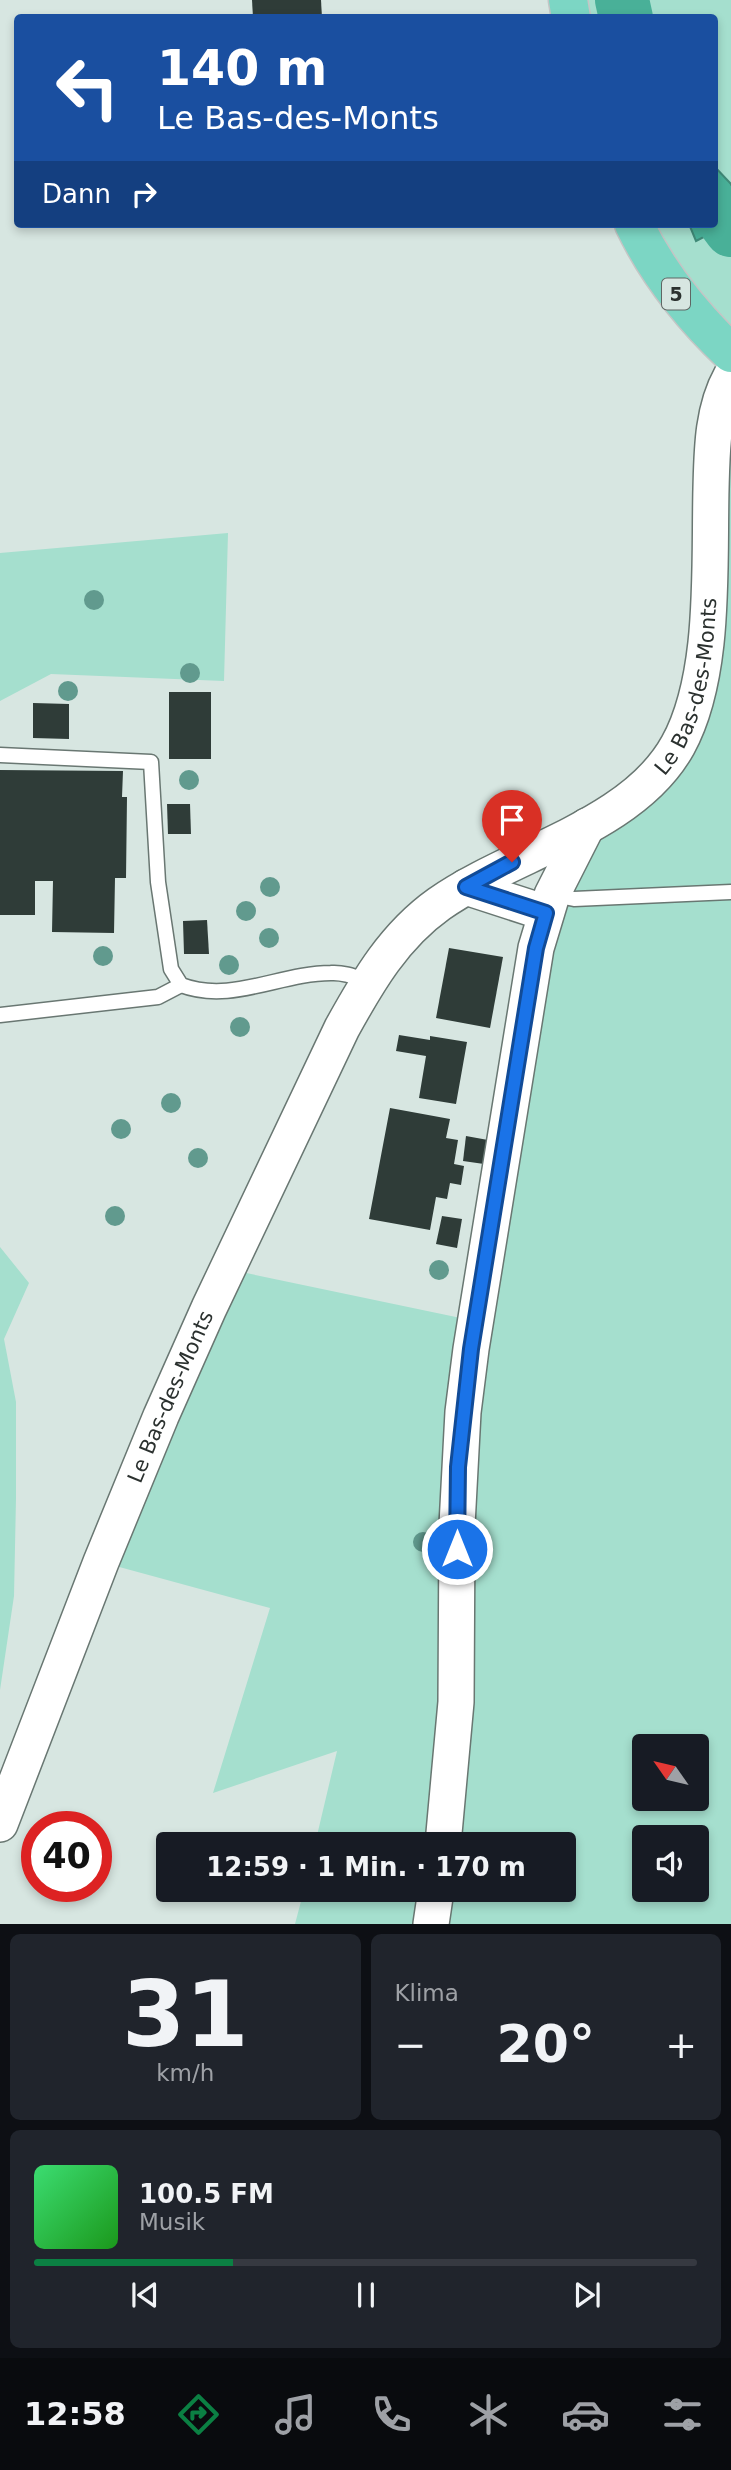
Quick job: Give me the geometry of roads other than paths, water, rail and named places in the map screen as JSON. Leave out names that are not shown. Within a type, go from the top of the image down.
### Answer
[{"type":"main road","name":"5","points":[[636,228],[671,288],[702,326],[731,353]]},
{"type":"street","name":"Le Bas-des-Monts","points":[[0,1824],[101,1562],[177,1379],[342,1028],[368,981],[406,932],[439,904],[466,887],[587,826],[633,797],[658,773],[678,746],[690,720],[706,640],[714,437],[720,403],[731,376]]},
{"type":"street","points":[[444,1832],[456,1702],[457,1525],[463,1412],[471,1349],[536,948],[549,904],[587,826]]},
{"type":"street","points":[[466,887],[549,904]]},
{"type":"street","points":[[431,1924],[434,1902]]},
{"type":"lane","points":[[0,755],[151,762],[158,882],[171,969],[181,985]]},
{"type":"lane","points":[[549,904],[574,899],[731,892]]},
{"type":"lane","points":[[0,1015],[159,997],[181,985],[210,991],[231,991],[334,972],[368,981]]},
{"type":"waterway","points":[[622,0],[625,14]]},
{"type":"waterway","points":[[718,212],[731,230]]}]
